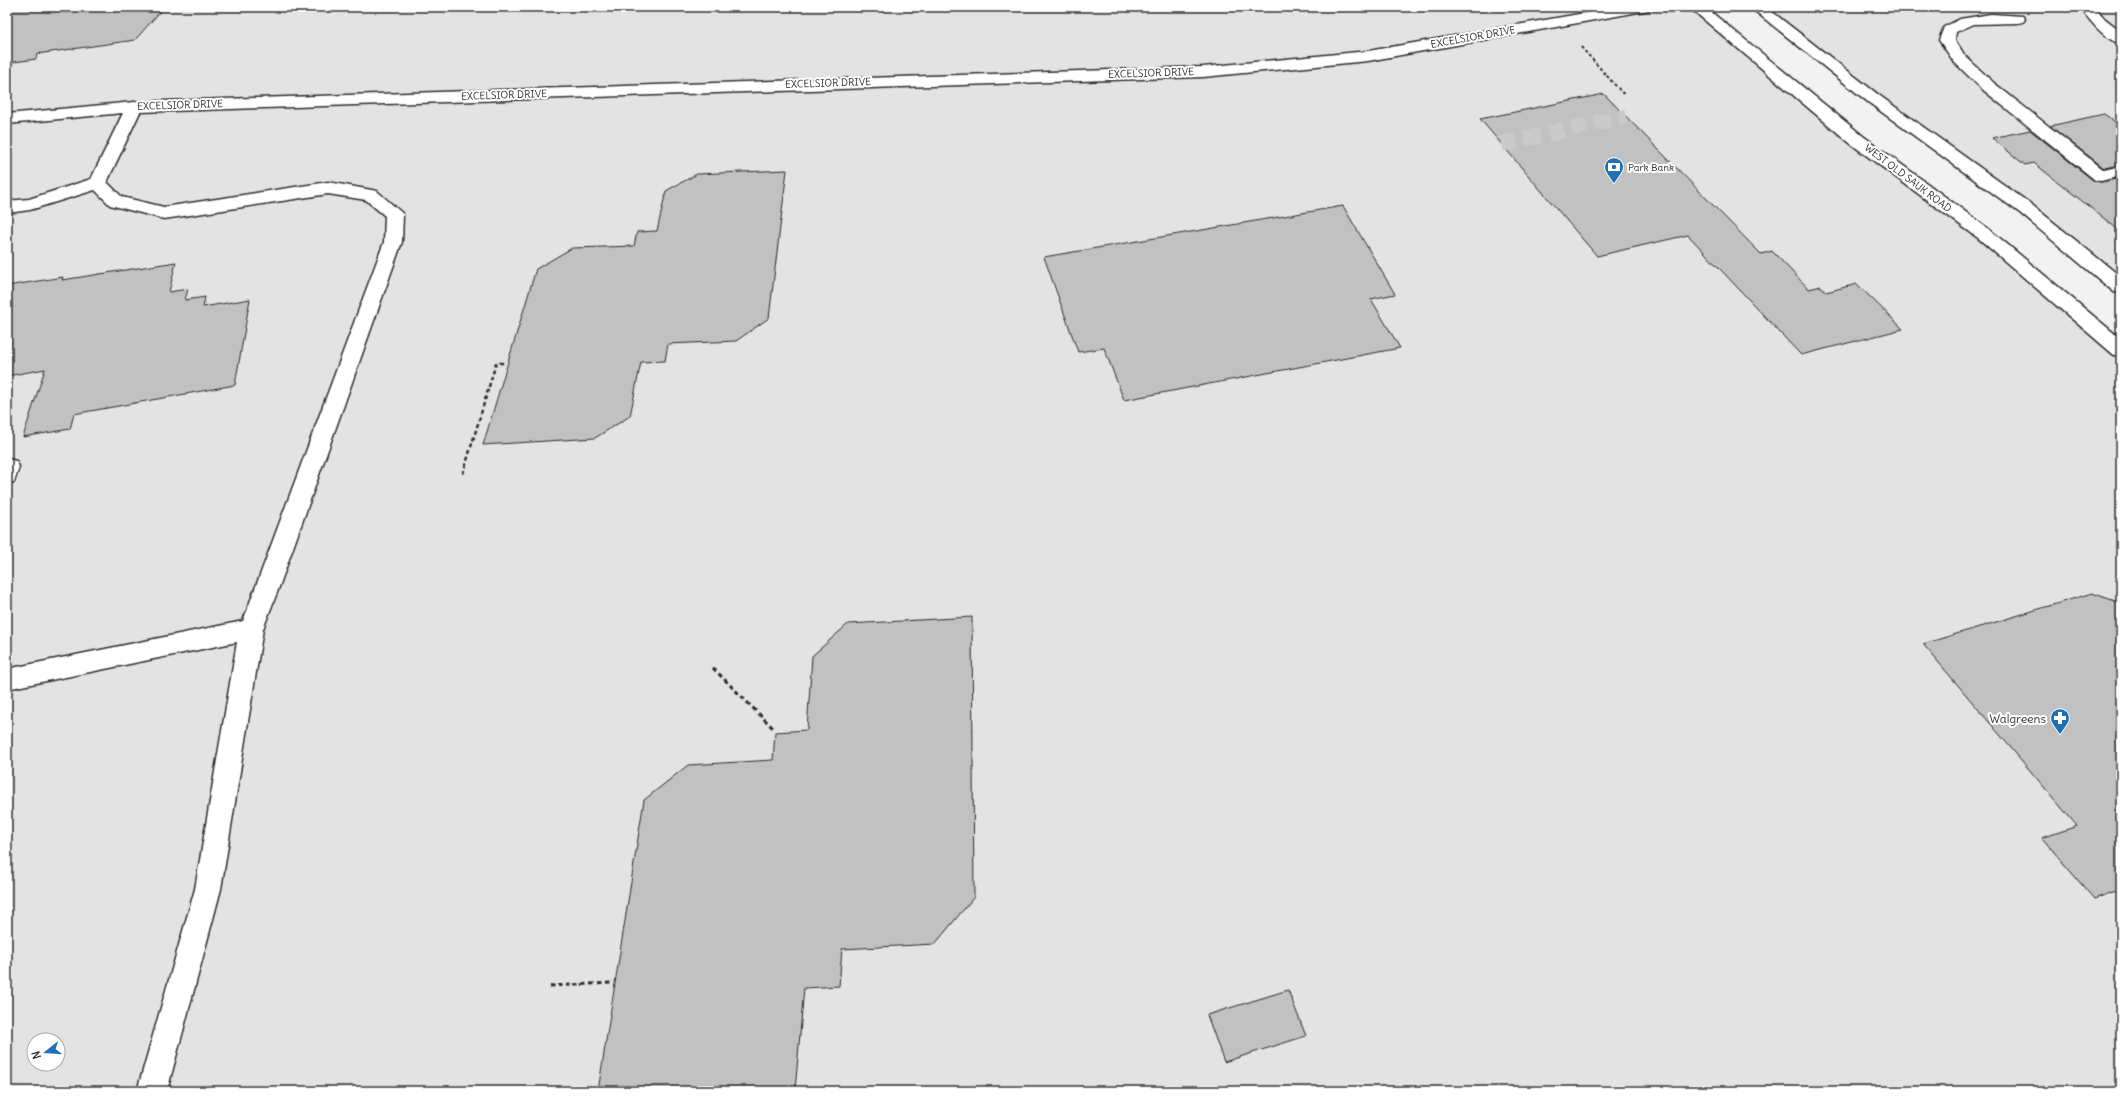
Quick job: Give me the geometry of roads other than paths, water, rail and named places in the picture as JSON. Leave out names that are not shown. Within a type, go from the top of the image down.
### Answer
[{"type":"street","points":[[1555,22],[1578,7]]},
{"type":"street","name":"EXCELSIOR DRIVE","points":[[7,119],[134,107],[1203,72],[1368,56],[1644,7]]},
{"type":"street","name":"WEST OLD SAUK ROAD","points":[[1696,7],[1823,113],[1984,234],[2121,350]]},
{"type":"street","points":[[1757,7],[1874,99],[2026,208],[2121,287]]},
{"type":"street","points":[[2087,7],[2099,22],[2121,39]]},
{"type":"street","points":[[2018,19],[1978,18],[1961,22],[1949,30],[1947,40],[1959,59],[1988,86],[2101,176],[2121,171]]},
{"type":"street","points":[[7,207],[30,204],[98,182],[134,107]]},
{"type":"street","points":[[98,182],[116,202],[164,213],[328,188],[371,195],[394,214],[393,242],[268,590],[251,629],[208,889],[152,1091]]},
{"type":"street","points":[[7,679],[251,629]]},
{"type":"tunnel","points":[[1501,144],[1626,117]]},
{"type":"place","name":"Park Bank","points":[[1614,184]]},
{"type":"place","name":"Walgreens","points":[[2060,735]]}]
